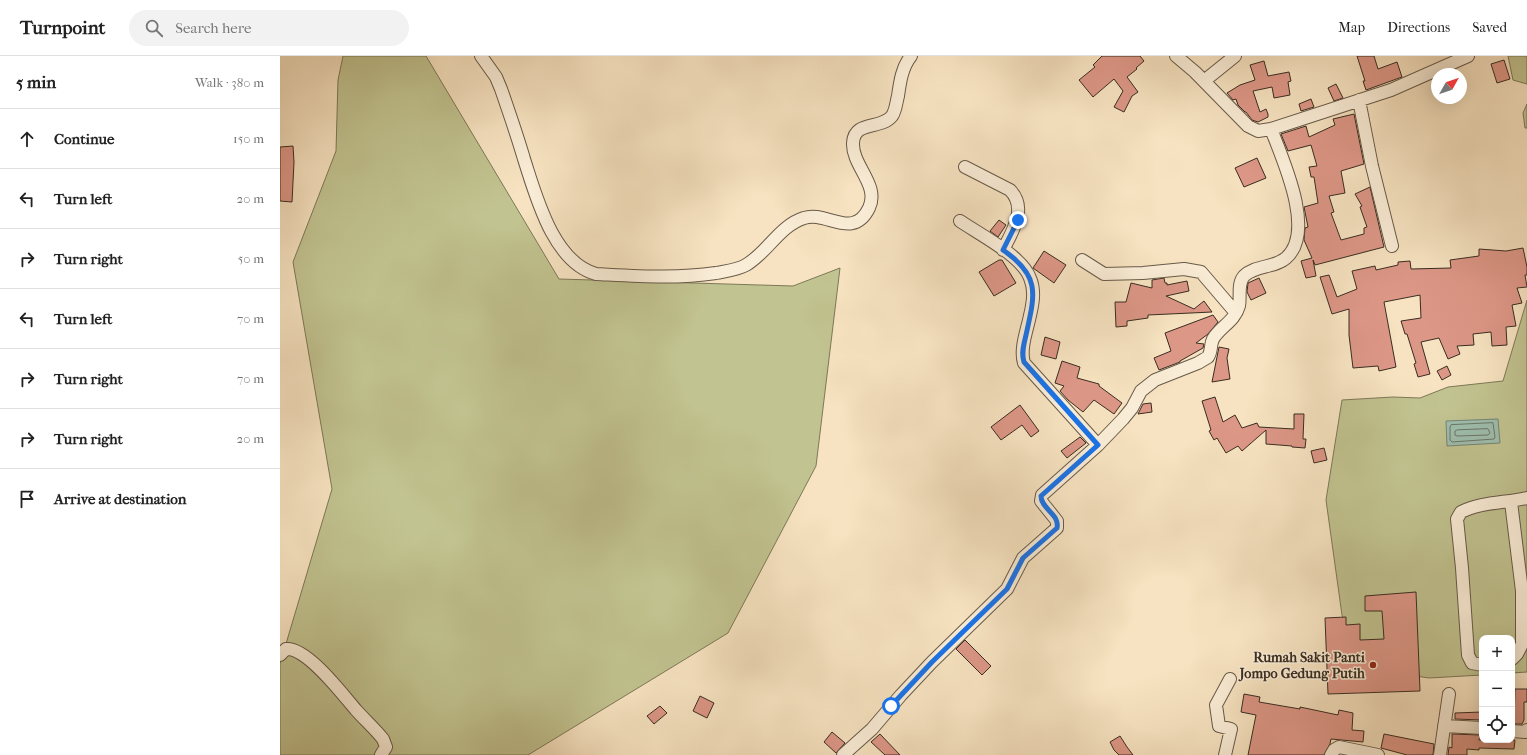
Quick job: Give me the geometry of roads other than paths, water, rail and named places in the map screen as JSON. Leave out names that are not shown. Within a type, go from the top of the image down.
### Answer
[{"type":"street","points":[[481,56],[496,77],[501,88],[540,207],[551,230],[575,262],[588,272],[596,274],[677,277],[735,270],[744,266],[758,255],[789,225],[806,217],[814,216],[842,224],[848,224],[859,220],[870,207],[871,195],[869,183],[854,152],[853,141],[855,135],[862,127],[884,123],[892,115],[895,110],[900,80],[911,56]]},
{"type":"street","points":[[1176,56],[1204,81],[1248,126],[1258,131],[1271,129],[1391,90],[1468,56]]},
{"type":"street","points":[[1204,81],[1235,56]]},
{"type":"street","points":[[1359,100],[1372,166],[1392,246]]},
{"type":"street","points":[[844,755],[872,729],[928,666],[1007,589],[1023,558],[1057,528],[1057,520],[1041,501],[1041,496],[1098,445],[1128,413],[1141,391],[1155,380],[1198,363],[1208,357],[1211,343],[1215,336],[1227,325],[1236,312],[1239,303],[1240,285],[1245,276],[1254,270],[1285,259],[1294,248],[1298,234],[1298,215],[1287,171],[1271,129]]},
{"type":"street","points":[[965,167],[1010,190],[1015,197],[1018,209],[1018,220],[1003,250]]},
{"type":"street","points":[[960,221],[1015,258],[1025,268],[1030,278],[1033,291],[1033,305],[1022,352],[1024,362],[1098,445]]},
{"type":"street","points":[[1082,260],[1104,274],[1143,274],[1184,269],[1201,272],[1236,312]]},
{"type":"street","points":[[1479,665],[1472,663],[1468,655],[1457,519],[1461,512],[1474,507],[1511,502],[1527,498]]},
{"type":"street","points":[[1511,502],[1522,591],[1522,644],[1515,656]]},
{"type":"street","points":[[285,652],[295,650],[321,670],[380,734],[386,747],[381,755]]},
{"type":"street","points":[[1225,755],[1231,729],[1219,726],[1216,705],[1230,678]]},
{"type":"street","points":[[1440,755],[1448,694]]},
{"type":"street","points":[[1444,726],[1479,728]]},
{"type":"street","points":[[1515,731],[1525,732],[1527,730]]},
{"type":"street","points":[[1331,755],[1334,750],[1339,747],[1378,755]]},
{"type":"water","points":[[1498,419],[1500,443],[1447,446],[1446,421]]},
{"type":"place","name":"Rumah Sakit Panti Jompo Gedung Putih","points":[[1373,665]]}]
